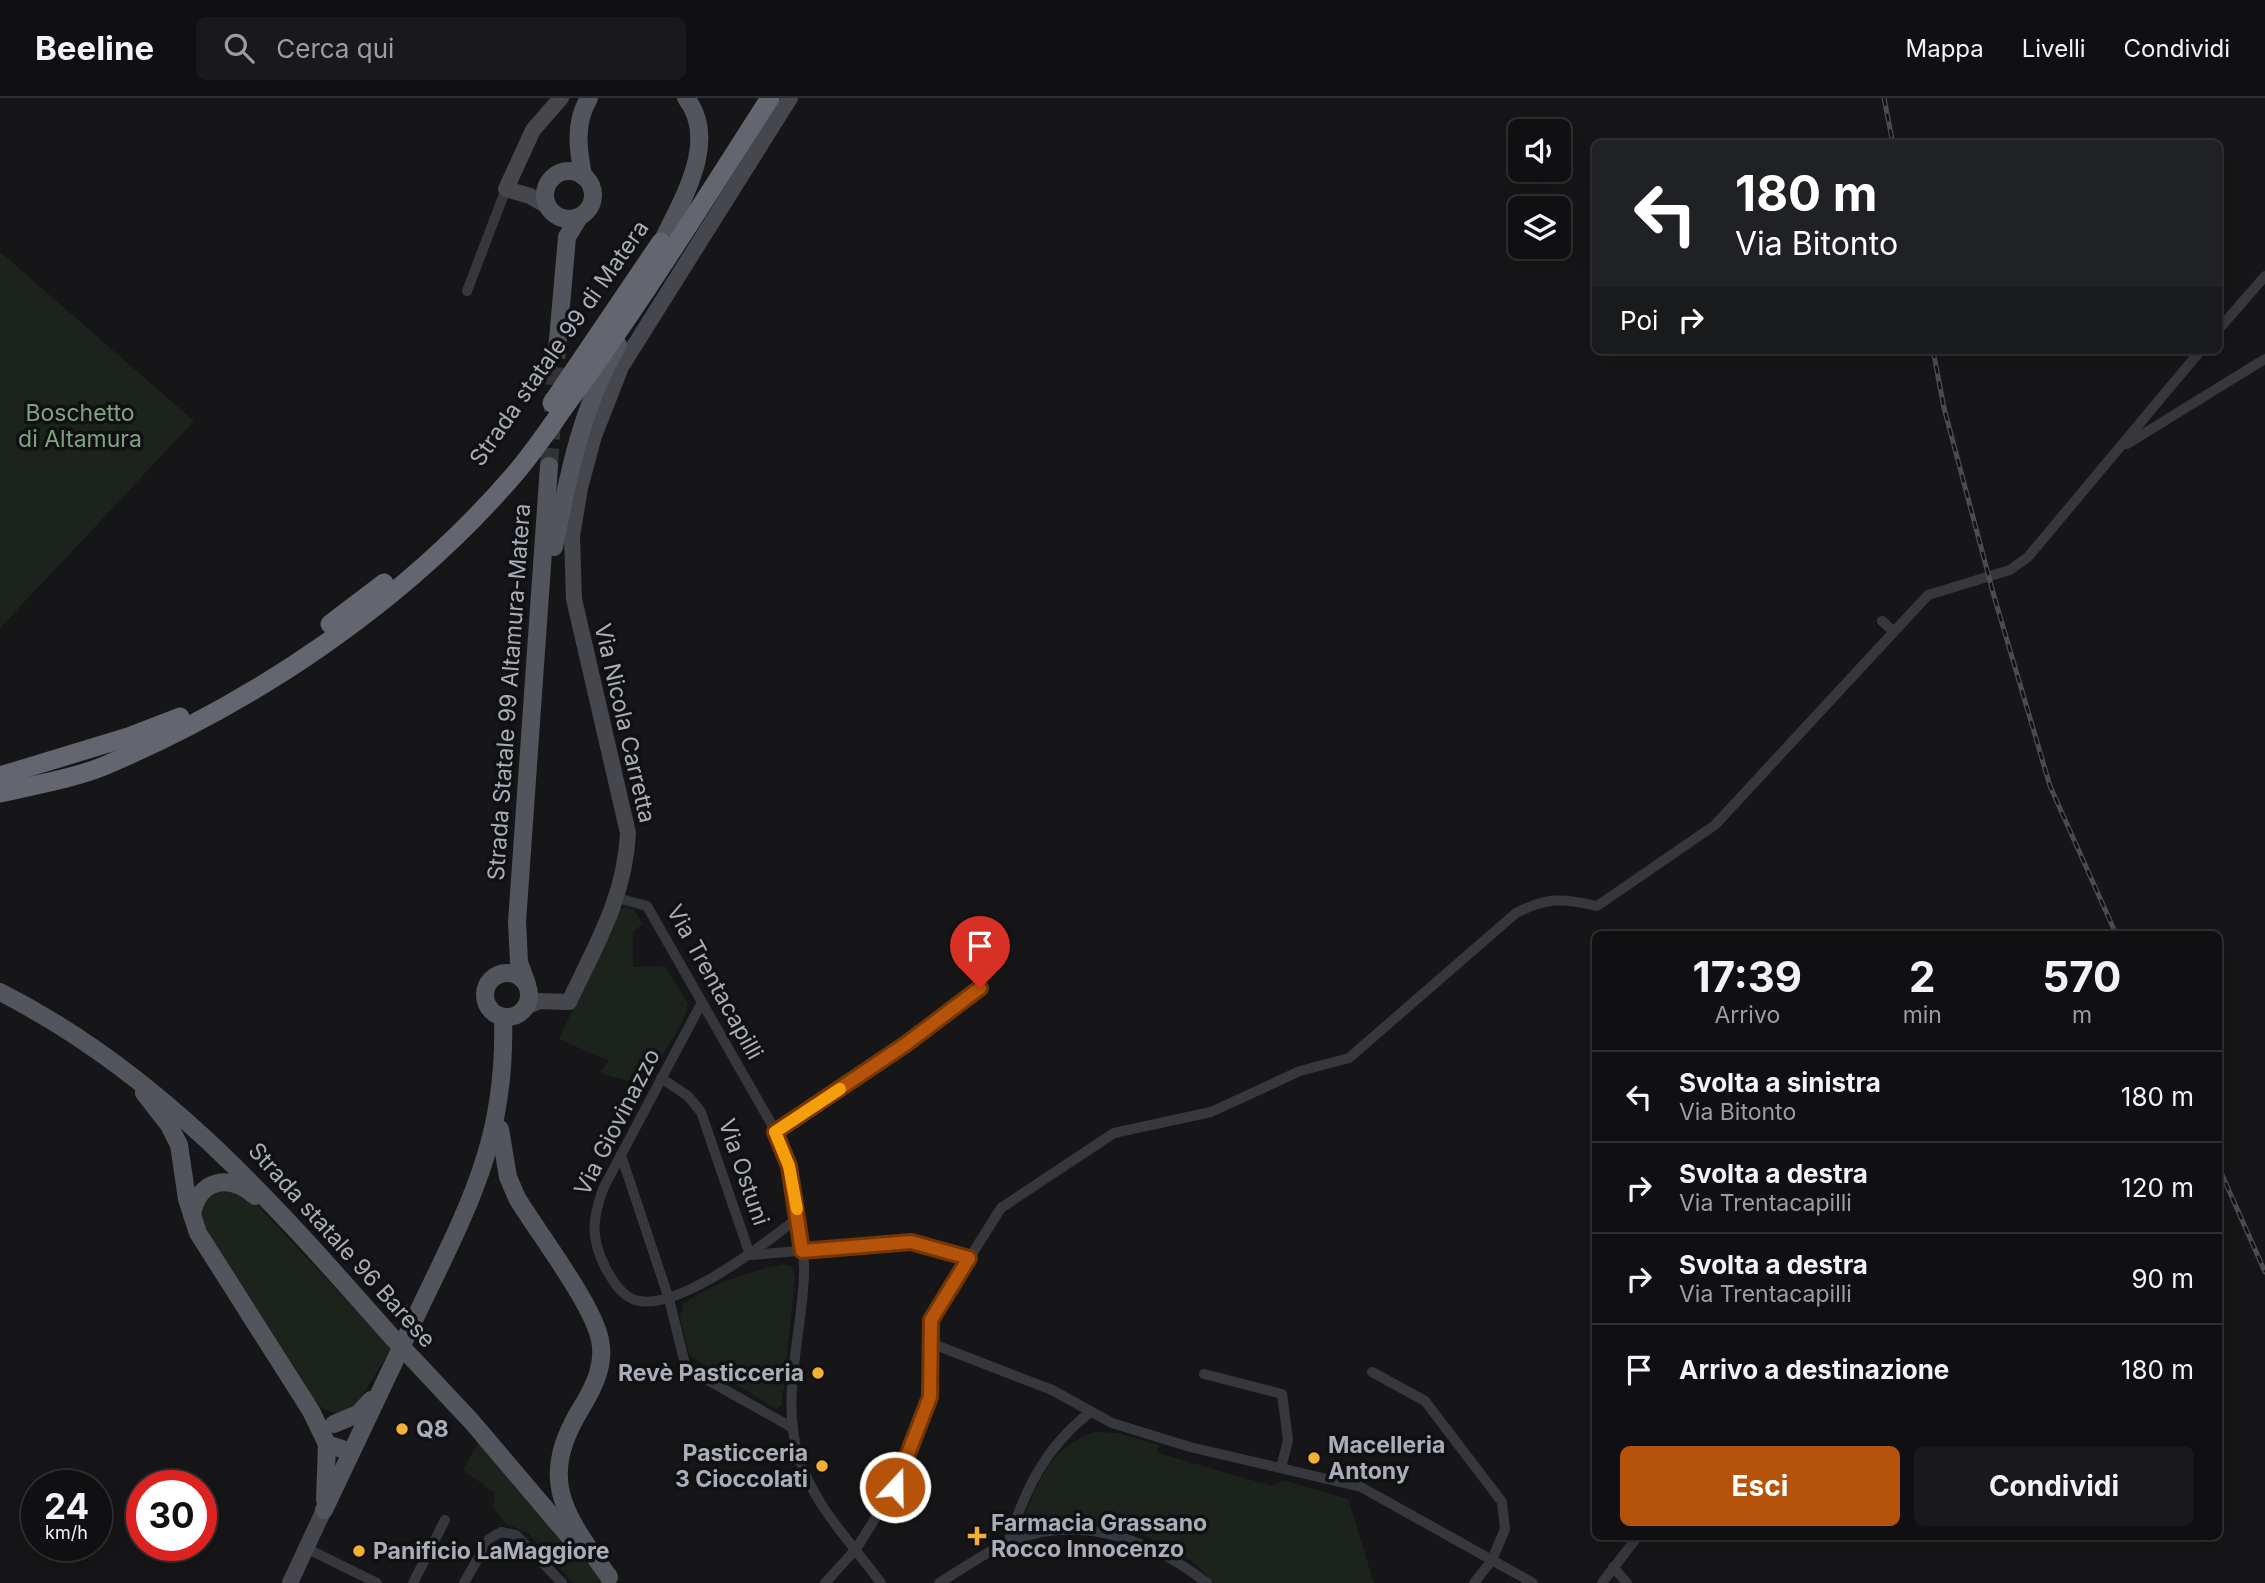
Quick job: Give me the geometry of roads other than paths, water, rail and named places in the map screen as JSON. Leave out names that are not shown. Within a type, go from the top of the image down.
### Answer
[{"type":"highway","name":"Strada statale 99 di Matera","points":[[0,776],[128,737],[225,695],[246,684],[303,644],[383,584],[484,491],[537,425],[756,98]]},
{"type":"highway","name":"Strada statale 99 di Matera","points":[[0,793],[102,767],[212,716],[276,677],[369,612],[465,526],[514,475],[597,361],[771,98]]},
{"type":"main road","points":[[545,203],[572,219],[591,205],[592,189],[583,176],[577,142],[581,116],[589,98]]},
{"type":"main road","points":[[664,238],[686,190],[698,153],[697,119],[686,98]]},
{"type":"main road","points":[[567,237],[545,203],[550,181],[560,173],[577,142]]},
{"type":"main road","points":[[560,173],[568,171],[583,176]]},
{"type":"main road","name":"Strada statale 99 di Matera","points":[[557,351],[567,237],[579,216]]},
{"type":"main road","points":[[540,630],[569,473],[592,394],[687,227]]},
{"type":"main road","name":"Strada Statale 99 Altamura-Matera","points":[[521,1003],[517,922],[540,630],[549,466]]},
{"type":"main road","name":"Strada Statale 99 Altamura-Matera","points":[[506,972],[517,922]]},
{"type":"main road","points":[[324,1510],[465,1216],[491,1144],[505,1064],[521,1003],[518,975],[506,972],[492,978],[484,998],[491,1011],[521,1003]]},
{"type":"main road","name":"Strada statale 96 Barese","points":[[0,992],[74,1035],[181,1114],[230,1158],[472,1422],[575,1543],[612,1580]]},
{"type":"main road","points":[[74,1035],[143,1091],[169,1125],[184,1163],[192,1218],[198,1233],[311,1411],[327,1444],[324,1510]]},
{"type":"main road","points":[[499,1110],[501,1148],[517,1198],[592,1316],[600,1340],[600,1367],[591,1393],[561,1446],[558,1474],[568,1515],[612,1580]]},
{"type":"main road","points":[[192,1218],[194,1203],[203,1189],[216,1181],[230,1181],[244,1186],[320,1256]]},
{"type":"main road","points":[[334,1424],[358,1414],[382,1387]]},
{"type":"main road","points":[[311,1411],[334,1424],[353,1449]]},
{"type":"main road","points":[[327,1444],[353,1449]]},
{"type":"street","points":[[467,291],[506,189],[533,130],[561,98]]},
{"type":"street","name":"Via Nicola Carretta","points":[[617,898],[628,860],[628,833],[574,599],[572,545],[580,488],[606,400],[621,367],[790,98]]},
{"type":"street","points":[[506,189],[545,203]]},
{"type":"street","points":[[2222,326],[2265,276]]},
{"type":"street","points":[[825,1583],[856,1549],[895,1487],[930,1397],[933,1344],[931,1320],[1001,1208],[1114,1133],[1211,1112],[1300,1071],[1349,1058],[1516,913],[1540,901],[1568,899],[1597,906],[1715,825],[1928,595],[2010,570],[2028,557],[2198,354]]},
{"type":"street","points":[[2114,453],[2265,359]]},
{"type":"street","points":[[1882,621],[1894,632]]},
{"type":"street","points":[[521,1003],[569,1002],[617,898]]},
{"type":"street","name":"Via Trentacapilli","points":[[617,898],[647,906],[775,1132],[789,1166],[799,1217],[804,1272],[793,1428],[807,1479],[830,1519],[880,1583]]},
{"type":"street","points":[[775,1132],[906,1044],[980,988]]},
{"type":"street","name":"Via Giovinazzo","points":[[669,1299],[653,1303],[633,1299],[615,1285],[597,1252],[593,1216],[621,1155],[701,1004]]},
{"type":"street","name":"Via Ostuni","points":[[662,1078],[688,1096],[701,1112],[750,1255]]},
{"type":"street","points":[[621,1155],[669,1299],[686,1368],[793,1428]]},
{"type":"street","points":[[669,1299],[750,1255],[799,1217]]},
{"type":"street","points":[[750,1255],[911,1242],[969,1258]]},
{"type":"street","points":[[933,1344],[1052,1390],[1089,1413],[1189,1447],[1361,1487],[1533,1583]]},
{"type":"street","points":[[1371,1372],[1425,1401],[1502,1502],[1506,1529],[1492,1560],[1474,1583]]},
{"type":"street","points":[[1204,1374],[1282,1394],[1289,1440],[1281,1468]]},
{"type":"street","points":[[1008,1543],[1024,1496],[1040,1464],[1068,1430],[1089,1413]]},
{"type":"street","points":[[290,1583],[324,1510]]},
{"type":"street","points":[[413,1583],[445,1520]]},
{"type":"street","points":[[464,1583],[489,1539],[501,1532],[516,1535],[562,1583]]},
{"type":"street","points":[[939,1583],[1008,1543],[1049,1532],[1113,1534],[1137,1541],[1178,1560],[1207,1583]]},
{"type":"street","points":[[1602,1583],[1635,1540]]},
{"type":"street","points":[[306,1548],[377,1583]]},
{"type":"street","points":[[1614,1567],[1627,1583]]},
{"type":"tunnel","points":[[549,466],[557,351]]},
{"type":"railway","points":[[1884,98],[1892,140]]},
{"type":"railway","points":[[1934,354],[1944,408],[1994,596],[2050,786],[2115,931]]},
{"type":"railway","points":[[2222,1175],[2265,1272]]},
{"type":"place","name":"Revè Pasticceria","points":[[818,1373]]},
{"type":"place","name":"Q8","points":[[402,1429]]},
{"type":"place","name":"Macelleria Antony","points":[[1314,1458]]},
{"type":"place","name":"Pasticceria 3 Cioccolati","points":[[822,1466]]},
{"type":"place","name":"Farmacia Grassano Rocco Innocenzo","points":[[977,1536]]},
{"type":"place","name":"Panificio LaMaggiore","points":[[359,1551]]},
{"type":"park label","name":"Boschetto di Altamura","points":[[80,426]]}]
